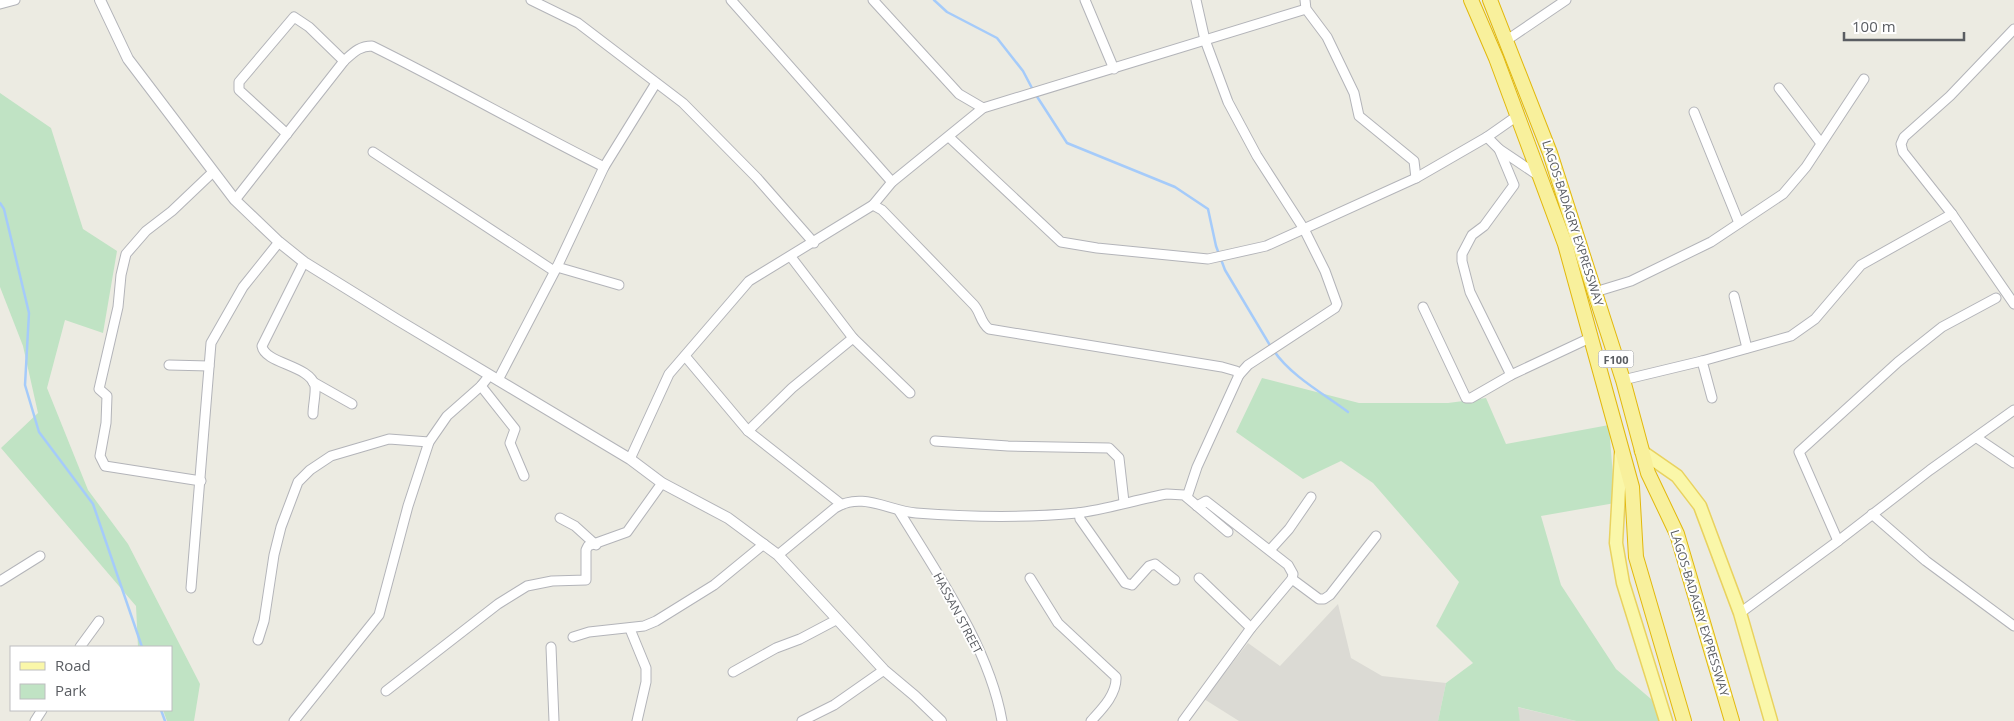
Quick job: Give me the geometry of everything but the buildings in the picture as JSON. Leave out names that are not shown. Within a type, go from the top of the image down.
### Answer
[{"type":"highway","name":"LAGOS-BADAGRY EXPRESSWAY","points":[[1471,0],[1496,58],[1565,244],[1621,440],[1632,487],[1636,556],[1684,721]]},
{"type":"highway","name":"LAGOS-BADAGRY EXPRESSWAY","points":[[1490,0],[1545,137],[1623,380],[1648,473],[1677,534],[1732,721]]},
{"type":"main road","name":"LAGOS-BADAGRY EXPRESSWAY","points":[[1621,440],[1616,543],[1623,583],[1666,721]]},
{"type":"main road","points":[[1641,451],[1677,476],[1700,506],[1740,613],[1771,721]]},
{"type":"street","points":[[0,4],[15,0]]},
{"type":"street","points":[[100,0],[128,59],[235,200],[279,242],[304,262],[493,378],[630,459],[662,482],[728,518],[764,544],[778,555],[884,670],[941,721]]},
{"type":"street","points":[[731,0],[892,182]]},
{"type":"street","points":[[873,0],[959,94],[983,108]]},
{"type":"street","points":[[1085,0],[1114,70]]},
{"type":"street","points":[[1187,497],[1197,467],[1239,375],[1248,366],[1335,308],[1337,304],[1325,271],[1304,229],[1258,156],[1232,110],[1205,40],[1196,0]]},
{"type":"street","points":[[1507,40],[1566,0]]},
{"type":"street","points":[[536,1],[578,23],[704,122],[757,178],[814,243]]},
{"type":"street","points":[[630,459],[669,374],[749,282],[873,205],[892,182],[983,108],[1114,70],[1306,4],[1327,37],[1343,69],[1354,93],[1359,116],[1414,161],[1416,178]]},
{"type":"street","points":[[287,134],[239,90],[239,82],[294,18],[309,27],[344,61]]},
{"type":"street","points":[[2014,29],[1950,96],[1904,137],[1901,144],[1903,152],[1952,214],[2014,304]]},
{"type":"street","points":[[235,200],[344,61],[356,50],[364,46],[372,46],[463,91],[516,123],[604,167]]},
{"type":"street","points":[[1595,292],[1632,281],[1711,242],[1782,194],[1806,166],[1820,142],[1864,79]]},
{"type":"street","points":[[294,721],[379,615],[408,506],[429,442],[447,416],[493,378],[555,269],[604,167],[656,84]]},
{"type":"street","points":[[1779,88],[1820,142]]},
{"type":"street","points":[[1694,112],[1739,223]]},
{"type":"street","points":[[949,137],[1061,242],[1097,248],[1208,259],[1266,246],[1416,178],[1487,138],[1517,116]]},
{"type":"street","points":[[1487,138],[1499,149],[1542,178]]},
{"type":"street","points":[[1499,149],[1514,185],[1484,226],[1472,235],[1462,254],[1462,262],[1470,292],[1511,375]]},
{"type":"street","points":[[373,152],[555,269],[620,285]]},
{"type":"street","points":[[201,481],[105,466],[100,456],[106,423],[107,396],[99,388],[118,307],[121,275],[126,254],[146,231],[172,211],[212,172]]},
{"type":"street","points":[[873,205],[882,210],[974,305],[978,310],[981,322],[989,329],[1222,368],[1236,371],[1239,375]]},
{"type":"street","points":[[1623,380],[1702,361],[1791,336],[1815,319],[1861,265],[1952,214]]},
{"type":"street","points":[[191,588],[211,343],[243,287],[279,242]]},
{"type":"street","points":[[791,257],[853,338],[910,394]]},
{"type":"street","points":[[304,262],[262,346],[267,353],[309,376],[315,388],[312,414]]},
{"type":"street","points":[[1734,296],[1747,348]]},
{"type":"street","points":[[1838,541],[1799,452],[1898,362],[1942,328],[1996,298]]},
{"type":"street","points":[[1423,307],[1466,398],[1471,398],[1511,375],[1592,337]]},
{"type":"street","points":[[748,431],[792,388],[853,338]]},
{"type":"street","points":[[685,356],[748,431],[841,504]]},
{"type":"street","points":[[1702,361],[1712,398]]},
{"type":"street","points":[[169,365],[209,366]]},
{"type":"street","points":[[313,382],[352,404]]},
{"type":"street","points":[[481,386],[515,430],[510,443],[524,476]]},
{"type":"street","points":[[1740,613],[1930,470],[2014,410]]},
{"type":"street","points":[[1977,438],[2014,463]]},
{"type":"street","points":[[258,640],[264,621],[274,555],[281,527],[298,482],[310,470],[332,456],[358,450],[389,439],[429,442]]},
{"type":"street","points":[[935,440],[1008,446],[1109,448],[1119,458],[1124,502]]},
{"type":"street","points":[[386,691],[432,654],[527,586],[552,581],[584,582],[587,578],[586,550],[588,546],[596,545],[627,532],[662,482]]},
{"type":"street","points":[[778,555],[841,504],[869,501],[886,504],[899,511],[1005,517],[1079,513],[1167,494],[1187,497],[1228,532]]},
{"type":"street","points":[[1270,550],[1289,529],[1312,497]]},
{"type":"street","points":[[1183,721],[1251,628],[1292,579],[1292,570],[1270,550],[1206,501],[1202,501],[1197,506]]},
{"type":"street","name":"HASSAN STREET","points":[[899,511],[966,625],[990,676],[1002,721]]},
{"type":"street","points":[[1079,513],[1080,519],[1125,584],[1132,585],[1149,566],[1155,564],[1175,580]]},
{"type":"street","points":[[1872,514],[1926,560],[2014,626]]},
{"type":"street","points":[[560,518],[575,526],[596,545]]},
{"type":"street","points":[[1292,579],[1319,599],[1324,600],[1376,536]]},
{"type":"street","points":[[573,637],[590,632],[630,629],[656,621],[714,585],[764,544]]},
{"type":"street","points":[[0,581],[40,556]]},
{"type":"street","points":[[1030,578],[1058,622],[1116,677],[1117,686],[1112,695],[1091,721]]},
{"type":"street","points":[[1199,578],[1251,628]]},
{"type":"street","points":[[733,672],[776,648],[800,639],[836,620]]},
{"type":"street","points":[[81,646],[99,621]]},
{"type":"street","points":[[630,629],[646,668],[646,682],[637,721]]},
{"type":"street","points":[[551,647],[554,721]]},
{"type":"street","points":[[802,721],[834,705],[884,670]]},
{"type":"shaded area","points":[[1338,604],[1351,658],[1382,676],[1446,683],[1438,721],[1239,721],[1204,699],[1248,643],[1280,666]]},
{"type":"shaded area","points":[[1517,707],[1576,721],[1520,721]]},
{"type":"green space","points":[[0,93],[51,128],[83,229],[117,251],[103,333],[65,320],[47,388],[88,490],[128,544],[200,684],[194,721],[167,721],[163,711],[172,711],[172,646],[138,646],[136,606],[1,448],[38,413],[23,346],[0,287]]},
{"type":"green space","points":[[1262,378],[1359,403],[1448,403],[1486,398],[1506,444],[1609,425],[1615,503],[1541,516],[1561,585],[1616,669],[1665,711],[1660,721],[1576,721],[1518,707],[1520,721],[1438,721],[1446,683],[1473,663],[1436,626],[1459,582],[1373,483],[1341,461],[1303,479],[1236,432]]},
{"type":"waterway","points":[[934,0],[947,12],[997,38],[1023,71],[1033,90]]},
{"type":"waterway","points":[[1036,95],[1067,143],[1175,187],[1208,209],[1216,246],[1225,270],[1271,347]]},
{"type":"waterway","points":[[0,203],[4,209],[29,313],[25,385],[39,432],[93,504],[142,646]]},
{"type":"waterway","points":[[1274,351],[1289,369],[1348,412]]},
{"type":"waterway","points":[[161,711],[165,721]]}]
